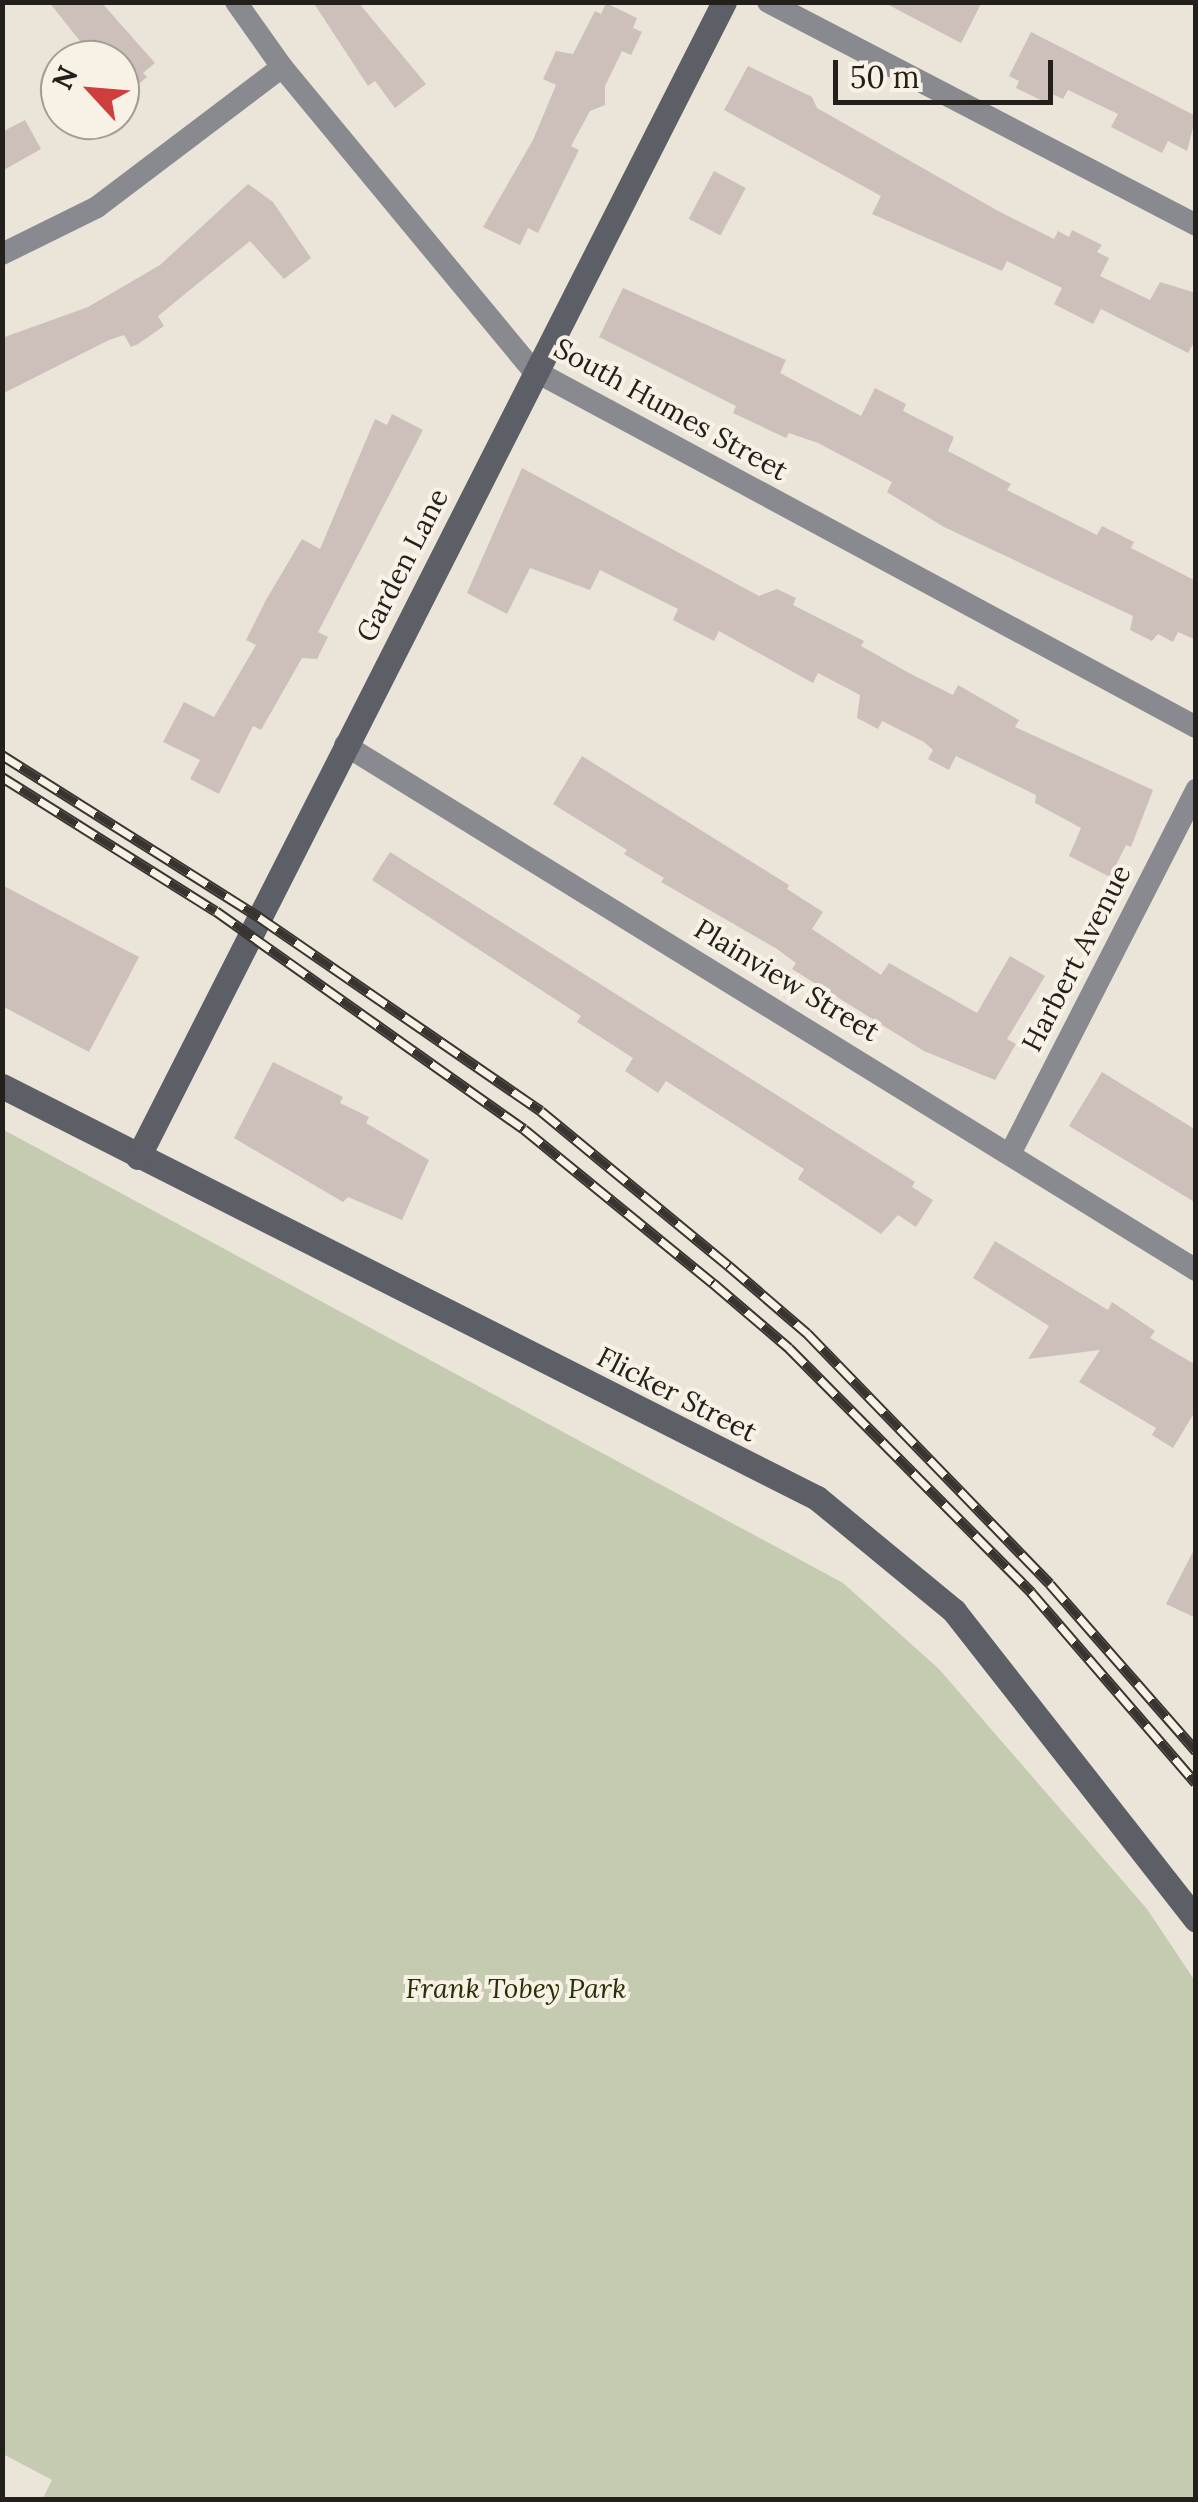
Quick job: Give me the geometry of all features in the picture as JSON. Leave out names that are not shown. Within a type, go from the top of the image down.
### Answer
[{"type":"street","name":"South Humes Street","points":[[236,2],[282,67],[533,370],[1196,726]]},
{"type":"street","name":"Garden Lane","points":[[138,1157],[533,370],[724,2]]},
{"type":"street","points":[[768,2],[1196,224]]},
{"type":"street","points":[[2,254],[97,207],[282,67]]},
{"type":"street","name":"Plainview Street","points":[[345,745],[1011,1152],[1196,1270]]},
{"type":"street","name":"Harbert Avenue","points":[[1011,1152],[1196,790]]},
{"type":"street","name":"Flicker Street","points":[[2,1086],[818,1498],[954,1611],[1196,1920]]},
{"type":"green space","name":"Frank Tobey Park","points":[[2,1129],[843,1583],[939,1669],[1147,1909],[1195,1981],[1195,2499],[42,2500],[52,2480],[3,2454]]},
{"type":"building","points":[[49,2],[101,2],[135,40],[79,40]]},
{"type":"building","points":[[313,2],[358,2],[426,84],[395,108],[375,81],[368,86]]},
{"type":"building","points":[[883,2],[982,2],[961,43]]},
{"type":"building","points":[[606,3],[637,18],[633,28],[642,32],[631,55],[622,51],[605,86],[605,105],[590,111],[571,146],[579,150],[538,233],[528,228],[520,245],[483,227],[533,140],[556,85],[543,79],[556,51],[573,54],[595,11],[601,14]]},
{"type":"building","points":[[1031,32],[1196,116],[1187,151],[1168,141],[1162,153],[1111,127],[1118,114],[1068,90],[1063,99],[1052,94],[1047,103],[1016,88],[1019,81],[1009,76]]},
{"type":"building","points":[[140,46],[155,63],[143,73],[147,77],[140,83]]},
{"type":"building","points":[[748,66],[812,97],[817,108],[1000,212],[1054,239],[1058,231],[1069,237],[1072,230],[1102,245],[1097,252],[1109,258],[1100,276],[1150,300],[1160,282],[1196,293],[1196,339],[1188,353],[1101,309],[1093,324],[1054,304],[1062,288],[1007,261],[1002,271],[872,214],[881,196],[724,110]]},
{"type":"building","points":[[25,120],[41,149],[2,171],[2,132]]},
{"type":"building","points":[[714,171],[746,188],[720,236],[689,219]]},
{"type":"building","points":[[248,184],[273,202],[311,258],[284,279],[250,241],[158,316],[164,326],[138,344],[131,347],[124,335],[109,340],[2,394],[2,338],[88,307],[160,265]]},
{"type":"building","points":[[623,288],[786,360],[780,373],[861,416],[875,388],[906,404],[903,411],[954,437],[948,451],[1011,484],[1007,490],[1097,535],[1102,526],[1134,542],[1131,548],[1196,581],[1196,640],[1178,632],[1173,642],[1158,634],[1152,641],[1130,630],[1133,616],[944,527],[887,492],[892,482],[818,443],[789,433],[786,438],[733,413],[736,406],[599,337]]},
{"type":"building","points":[[392,414],[423,430],[318,632],[328,637],[317,659],[302,658],[261,730],[253,726],[219,794],[190,779],[200,760],[163,742],[184,702],[214,717],[256,645],[246,640],[266,600],[302,539],[320,549],[375,419],[387,425]]},
{"type":"building","points":[[522,468],[759,596],[777,589],[796,598],[793,605],[864,641],[861,646],[909,673],[953,695],[958,685],[1019,720],[1015,727],[1153,790],[1131,847],[1126,845],[1110,877],[1069,856],[1081,828],[1035,803],[1036,795],[956,756],[949,770],[928,759],[933,750],[924,742],[882,721],[878,729],[857,718],[860,695],[818,673],[813,683],[719,631],[714,641],[673,620],[678,609],[600,570],[590,590],[530,568],[507,614],[467,593]]},
{"type":"building","points":[[582,756],[789,885],[787,889],[823,912],[812,929],[881,975],[889,963],[977,1013],[1010,956],[1045,976],[1007,1039],[1016,1044],[995,1080],[924,1051],[792,969],[796,963],[777,949],[661,882],[664,878],[624,854],[627,850],[553,804]]},
{"type":"building","points":[[390,852],[915,1182],[912,1187],[933,1200],[916,1227],[898,1215],[881,1234],[798,1179],[804,1169],[666,1081],[658,1093],[625,1071],[633,1058],[577,1022],[581,1016],[372,880]]},
{"type":"building","points":[[2,885],[139,957],[89,1052],[2,1006]]},
{"type":"building","points":[[273,1062],[343,1097],[340,1103],[369,1117],[366,1123],[429,1160],[402,1220],[348,1197],[343,1202],[234,1138]]},
{"type":"building","points":[[1102,1072],[1196,1130],[1196,1203],[1069,1126]]},
{"type":"building","points":[[995,1241],[1108,1310],[1112,1302],[1155,1331],[1150,1338],[1196,1365],[1196,1410],[1173,1448],[1152,1435],[1156,1428],[1079,1382],[1100,1350],[1028,1359],[1049,1326],[973,1278]]},
{"type":"building","points":[[1196,1546],[1196,1618],[1166,1604]]},
{"type":"railway","points":[[2,755],[259,917],[541,1111],[729,1266],[807,1333],[1050,1584],[1196,1751]]},
{"type":"railway","points":[[2,777],[216,911],[524,1129],[713,1283],[789,1348],[1031,1592],[1196,1783]]}]
